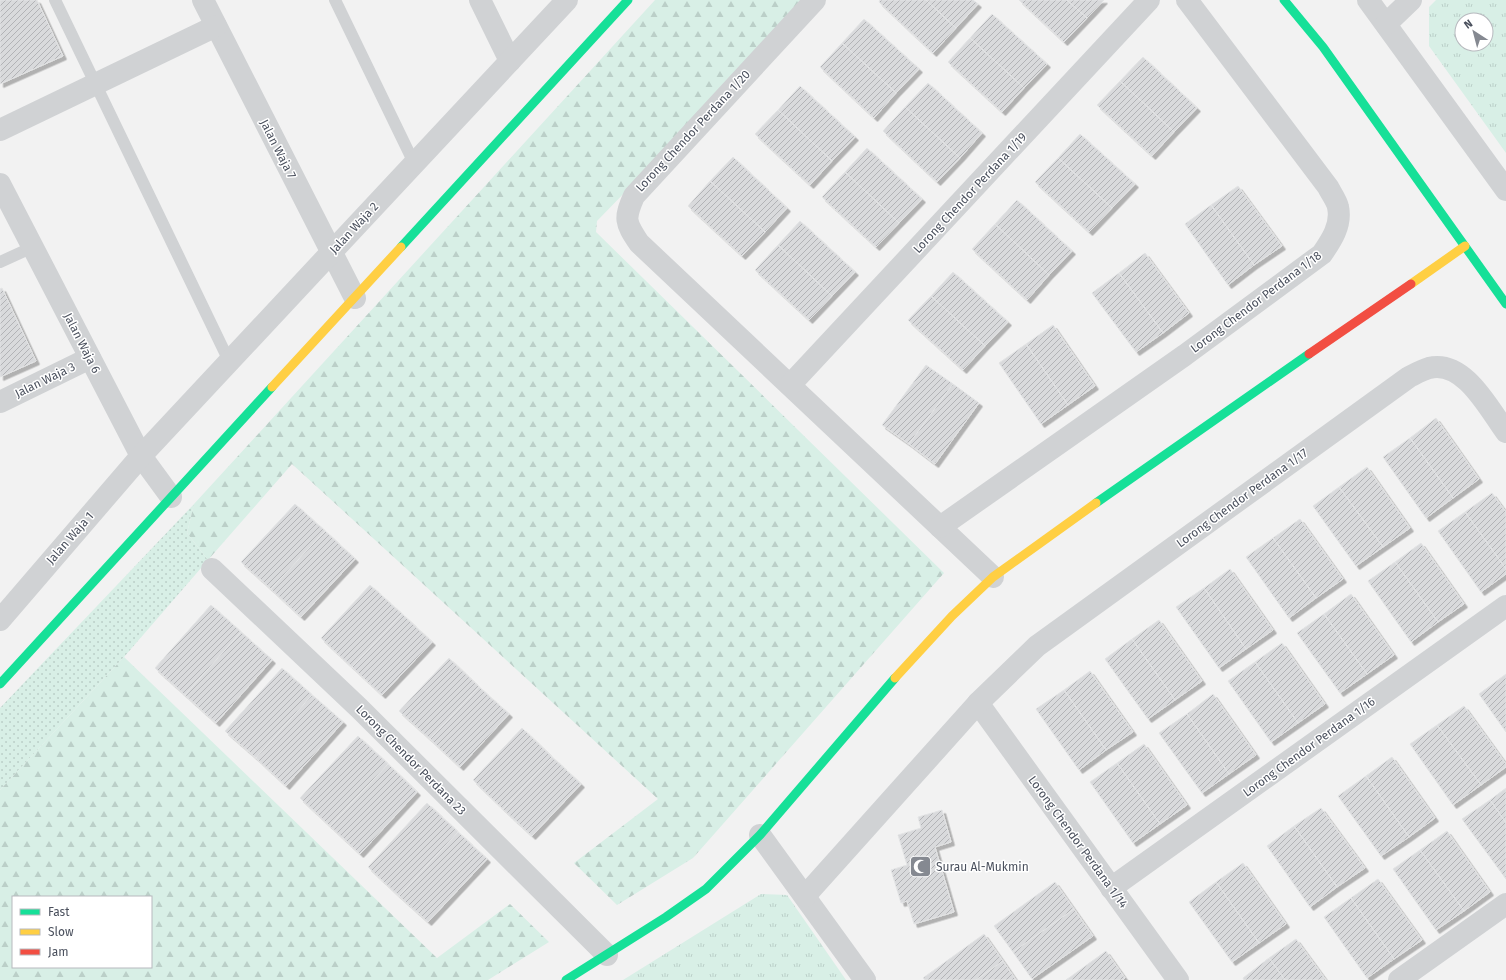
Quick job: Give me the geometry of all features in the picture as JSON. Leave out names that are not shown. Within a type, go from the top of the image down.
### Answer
[{"type":"street","name":"Jalan Waja 7","points":[[203,0],[330,253],[355,298]]},
{"type":"street","points":[[480,0],[510,61]]},
{"type":"street","name":"Jalan Waja 2","points":[[140,456],[567,0]]},
{"type":"street","points":[[0,684],[628,0]]},
{"type":"street","name":"Lorong Chendor Perdana 1/20","points":[[815,0],[634,196],[627,212],[628,226],[639,243],[993,577]]},
{"type":"street","name":"Lorong Chendor Perdana 1/19","points":[[790,385],[1150,0]]},
{"type":"street","name":"Lorong Chendor Perdana 1/18","points":[[940,528],[1185,355],[1322,254],[1334,238],[1338,221],[1338,207],[1328,187],[1187,0]]},
{"type":"street","points":[[1284,0],[1323,48],[1506,304]]},
{"type":"street","points":[[1368,0],[1506,190]]},
{"type":"street","points":[[1386,24],[1411,0]]},
{"type":"street","points":[[0,130],[216,26]]},
{"type":"street","name":"Jalan Waja 6","points":[[0,184],[140,456],[171,497]]},
{"type":"street","points":[[566,980],[607,955],[706,889],[760,835],[888,685],[952,616],[993,577],[1043,539],[1465,246]]},
{"type":"street","name":"Jalan Waja 3","points":[[0,402],[90,358]]},
{"type":"street","name":"Lorong Chendor Perdana 1/17","points":[[805,896],[978,703],[1037,646],[1409,377],[1430,368],[1444,368],[1459,373],[1470,382],[1506,432]]},
{"type":"street","name":"Jalan Waja 1","points":[[0,620],[140,456]]},
{"type":"street","name":"Lorong Chendor Perdana 23","points":[[212,569],[359,708],[607,955]]},
{"type":"street","name":"Lorong Chendor Perdana 1/16","points":[[1111,888],[1506,606]]},
{"type":"street","name":"Lorong Chendor Perdana 1/14","points":[[978,703],[1178,980]]},
{"type":"street","points":[[760,835],[865,980]]},
{"type":"street","points":[[1399,980],[1506,904]]},
{"type":"lane","points":[[55,0],[229,361]]},
{"type":"lane","points":[[335,0],[414,163]]},
{"type":"lane","points":[[0,262],[33,246]]},
{"type":"green space","points":[[655,0],[812,0],[597,221],[596,232],[944,573],[693,858],[617,905],[574,863],[658,799],[292,464],[208,560],[187,533],[194,504]]},
{"type":"green space","points":[[1436,0],[1506,0],[1506,153],[1429,46],[1429,7]]},
{"type":"green space","points":[[194,504],[187,533],[208,560],[124,657],[0,790],[0,708]]},
{"type":"green space","points":[[124,657],[437,958],[510,904],[549,942],[488,980],[0,980],[0,790]]},
{"type":"green space","points":[[761,894],[787,895],[846,980],[623,980]]},
{"type":"building","points":[[0,0],[37,0],[63,56],[0,84]]},
{"type":"building","points":[[880,0],[926,0],[956,28],[933,53],[879,2]]},
{"type":"building","points":[[926,0],[973,0],[978,4],[956,28]]},
{"type":"building","points":[[1019,0],[1067,0],[1087,18],[1064,42]]},
{"type":"building","points":[[1067,0],[1104,0],[1087,18]]},
{"type":"building","points":[[992,14],[1047,64],[1024,88],[970,38]]},
{"type":"building","points":[[864,19],[919,69],[896,93],[842,43]]},
{"type":"building","points":[[970,38],[1024,88],[1002,112],[948,62]]},
{"type":"building","points":[[842,43],[896,93],[874,118],[820,67]]},
{"type":"building","points":[[1143,57],[1197,108],[1174,132],[1120,81]]},
{"type":"building","points":[[1120,81],[1174,132],[1152,156],[1097,105]]},
{"type":"building","points":[[928,83],[982,133],[960,158],[905,107]]},
{"type":"building","points":[[800,86],[855,137],[832,161],[778,110]]},
{"type":"building","points":[[905,107],[960,158],[937,182],[883,131]]},
{"type":"building","points":[[778,110],[832,161],[810,185],[755,134]]},
{"type":"building","points":[[1080,134],[1135,184],[1112,208],[1058,158]]},
{"type":"building","points":[[867,148],[922,199],[899,223],[845,172]]},
{"type":"building","points":[[733,157],[787,208],[765,232],[710,181]]},
{"type":"building","points":[[1058,158],[1112,208],[1089,232],[1035,182]]},
{"type":"building","points":[[845,172],[899,223],[876,247],[822,197]]},
{"type":"building","points":[[710,181],[765,232],[742,256],[688,206]]},
{"type":"building","points":[[1238,186],[1282,246],[1254,265],[1211,205]]},
{"type":"building","points":[[1017,200],[1072,251],[1049,275],[995,224]]},
{"type":"building","points":[[1211,205],[1254,265],[1228,285],[1185,224]]},
{"type":"building","points":[[800,221],[855,272],[832,296],[778,245]]},
{"type":"building","points":[[995,224],[1049,275],[1027,300],[972,249]]},
{"type":"building","points":[[778,245],[832,296],[809,320],[755,270]]},
{"type":"building","points":[[1145,253],[1189,313],[1163,333],[1119,273]]},
{"type":"building","points":[[953,272],[1008,322],[985,346],[931,296]]},
{"type":"building","points":[[1119,273],[1163,333],[1136,352],[1092,293]]},
{"type":"building","points":[[2,288],[36,361],[0,377],[0,289]]},
{"type":"building","points":[[931,296],[985,346],[963,370],[908,320]]},
{"type":"building","points":[[1053,325],[1095,386],[1068,405],[1026,344]]},
{"type":"building","points":[[1026,344],[1068,405],[1041,424],[999,363]]},
{"type":"building","points":[[926,365],[953,384],[909,444],[882,425]]},
{"type":"building","points":[[953,384],[979,403],[935,464],[909,444]]},
{"type":"building","points":[[1436,418],[1479,479],[1453,498],[1410,438]]},
{"type":"building","points":[[1410,438],[1453,498],[1426,518],[1383,457]]},
{"type":"building","points":[[1367,467],[1410,528],[1383,547],[1339,487]]},
{"type":"building","points":[[1339,487],[1383,547],[1356,566],[1313,506]]},
{"type":"building","points":[[1492,493],[1506,512],[1506,569],[1465,512]]},
{"type":"building","points":[[295,504],[325,531],[271,589],[241,562]]},
{"type":"building","points":[[1465,512],[1506,569],[1506,574],[1481,592],[1438,531]]},
{"type":"building","points":[[1300,519],[1343,579],[1316,598],[1273,538]]},
{"type":"building","points":[[325,531],[355,559],[301,617],[271,589]]},
{"type":"building","points":[[1273,538],[1316,598],[1289,618],[1246,557]]},
{"type":"building","points":[[1421,543],[1464,604],[1438,622],[1395,562]]},
{"type":"building","points":[[1395,562],[1438,622],[1411,642],[1368,581]]},
{"type":"building","points":[[1230,569],[1273,630],[1246,649],[1204,588]]},
{"type":"building","points":[[370,585],[402,614],[352,667],[321,638]]},
{"type":"building","points":[[1204,588],[1246,649],[1219,668],[1176,607]]},
{"type":"building","points":[[1351,594],[1394,655],[1367,674],[1324,614]]},
{"type":"building","points":[[211,605],[241,632],[185,695],[155,668]]},
{"type":"building","points":[[402,614],[432,642],[382,695],[352,667]]},
{"type":"building","points":[[1324,614],[1367,674],[1340,693],[1297,633]]},
{"type":"building","points":[[1159,620],[1202,681],[1175,700],[1132,639]]},
{"type":"building","points":[[241,632],[272,660],[216,723],[185,695]]},
{"type":"building","points":[[1132,639],[1175,700],[1148,719],[1105,659]]},
{"type":"building","points":[[1282,643],[1325,704],[1298,723],[1255,662]]},
{"type":"building","points":[[449,658],[479,687],[430,739],[399,711]]},
{"type":"building","points":[[1255,662],[1298,723],[1271,742],[1228,681]]},
{"type":"building","points":[[282,668],[312,695],[256,758],[225,731]]},
{"type":"building","points":[[1090,671],[1133,732],[1106,750],[1064,690]]},
{"type":"building","points":[[1506,674],[1506,732],[1479,694]]},
{"type":"building","points":[[479,687],[509,714],[460,767],[430,739]]},
{"type":"building","points":[[1064,690],[1106,750],[1079,770],[1036,709]]},
{"type":"building","points":[[1213,694],[1256,755],[1229,774],[1187,714]]},
{"type":"building","points":[[312,695],[343,722],[286,786],[256,758]]},
{"type":"building","points":[[1464,706],[1506,764],[1506,767],[1481,785],[1437,725]]},
{"type":"building","points":[[1187,714],[1229,774],[1202,793],[1159,733]]},
{"type":"building","points":[[1437,725],[1481,785],[1453,805],[1410,744]]},
{"type":"building","points":[[522,728],[552,757],[503,809],[473,780]]},
{"type":"building","points":[[358,736],[388,764],[330,826],[300,798]]},
{"type":"building","points":[[1144,744],[1187,805],[1160,824],[1117,763]]},
{"type":"building","points":[[552,757],[581,784],[532,836],[503,809]]},
{"type":"building","points":[[1392,757],[1435,818],[1409,837],[1366,776]]},
{"type":"building","points":[[1117,763],[1160,824],[1133,843],[1090,782]]},
{"type":"building","points":[[388,764],[417,792],[360,854],[330,826]]},
{"type":"building","points":[[1366,776],[1409,837],[1381,856],[1338,796]]},
{"type":"building","points":[[1506,788],[1506,823],[1490,800]]},
{"type":"building","points":[[1490,800],[1506,823],[1506,879],[1462,819]]},
{"type":"building","points":[[427,803],[458,832],[399,896],[368,867]]},
{"type":"building","points":[[1321,808],[1365,868],[1337,887],[1294,826]]},
{"type":"building","name":"Surau Al-Mukmin","points":[[942,810],[951,842],[935,847],[954,912],[914,924],[907,901],[901,903],[891,870],[907,865],[898,835],[921,828],[918,817]]},
{"type":"building","points":[[1294,826],[1337,887],[1310,907],[1267,846]]},
{"type":"building","points":[[1447,831],[1490,892],[1464,911],[1420,850]]},
{"type":"building","points":[[458,832],[487,859],[428,922],[399,896]]},
{"type":"building","points":[[1420,850],[1464,911],[1436,930],[1393,869]]},
{"type":"building","points":[[1243,863],[1286,924],[1259,943],[1216,882]]},
{"type":"building","points":[[1378,879],[1422,940],[1394,959],[1351,898]]},
{"type":"building","points":[[1055,882],[1074,909],[1013,952],[994,926]]},
{"type":"building","points":[[1216,882],[1259,943],[1232,962],[1189,902]]},
{"type":"building","points":[[1351,898],[1394,959],[1367,978],[1324,917]]},
{"type":"building","points":[[1074,909],[1093,936],[1032,979],[1013,952]]},
{"type":"building","points":[[984,934],[1003,961],[976,980],[925,980],[923,978]]},
{"type":"building","points":[[1296,939],[1326,980],[1285,980],[1269,958]]},
{"type":"building","points":[[1106,951],[1125,978],[1123,980],[1066,980]]},
{"type":"building","points":[[1269,958],[1285,980],[1244,980],[1243,978]]},
{"type":"building","points":[[1003,961],[1016,980],[976,980]]},
{"type":"traffic: fast","points":[[401,247],[628,0]]},
{"type":"traffic: fast","points":[[1284,0],[1323,47],[1506,304]]},
{"type":"traffic: fast","points":[[1096,503],[1309,354]]},
{"type":"traffic: fast","points":[[0,684],[272,387]]},
{"type":"traffic: fast","points":[[566,980],[666,917],[706,889],[760,835],[895,678]]},
{"type":"traffic: slow","points":[[1411,284],[1465,246]]},
{"type":"traffic: slow","points":[[272,387],[401,247]]},
{"type":"traffic: slow","points":[[895,678],[952,616],[993,577],[1096,503]]},
{"type":"traffic: jam","points":[[1309,354],[1411,284]]},
{"type":"place","name":"Surau Al-Mukmin","points":[[920,867]]}]
